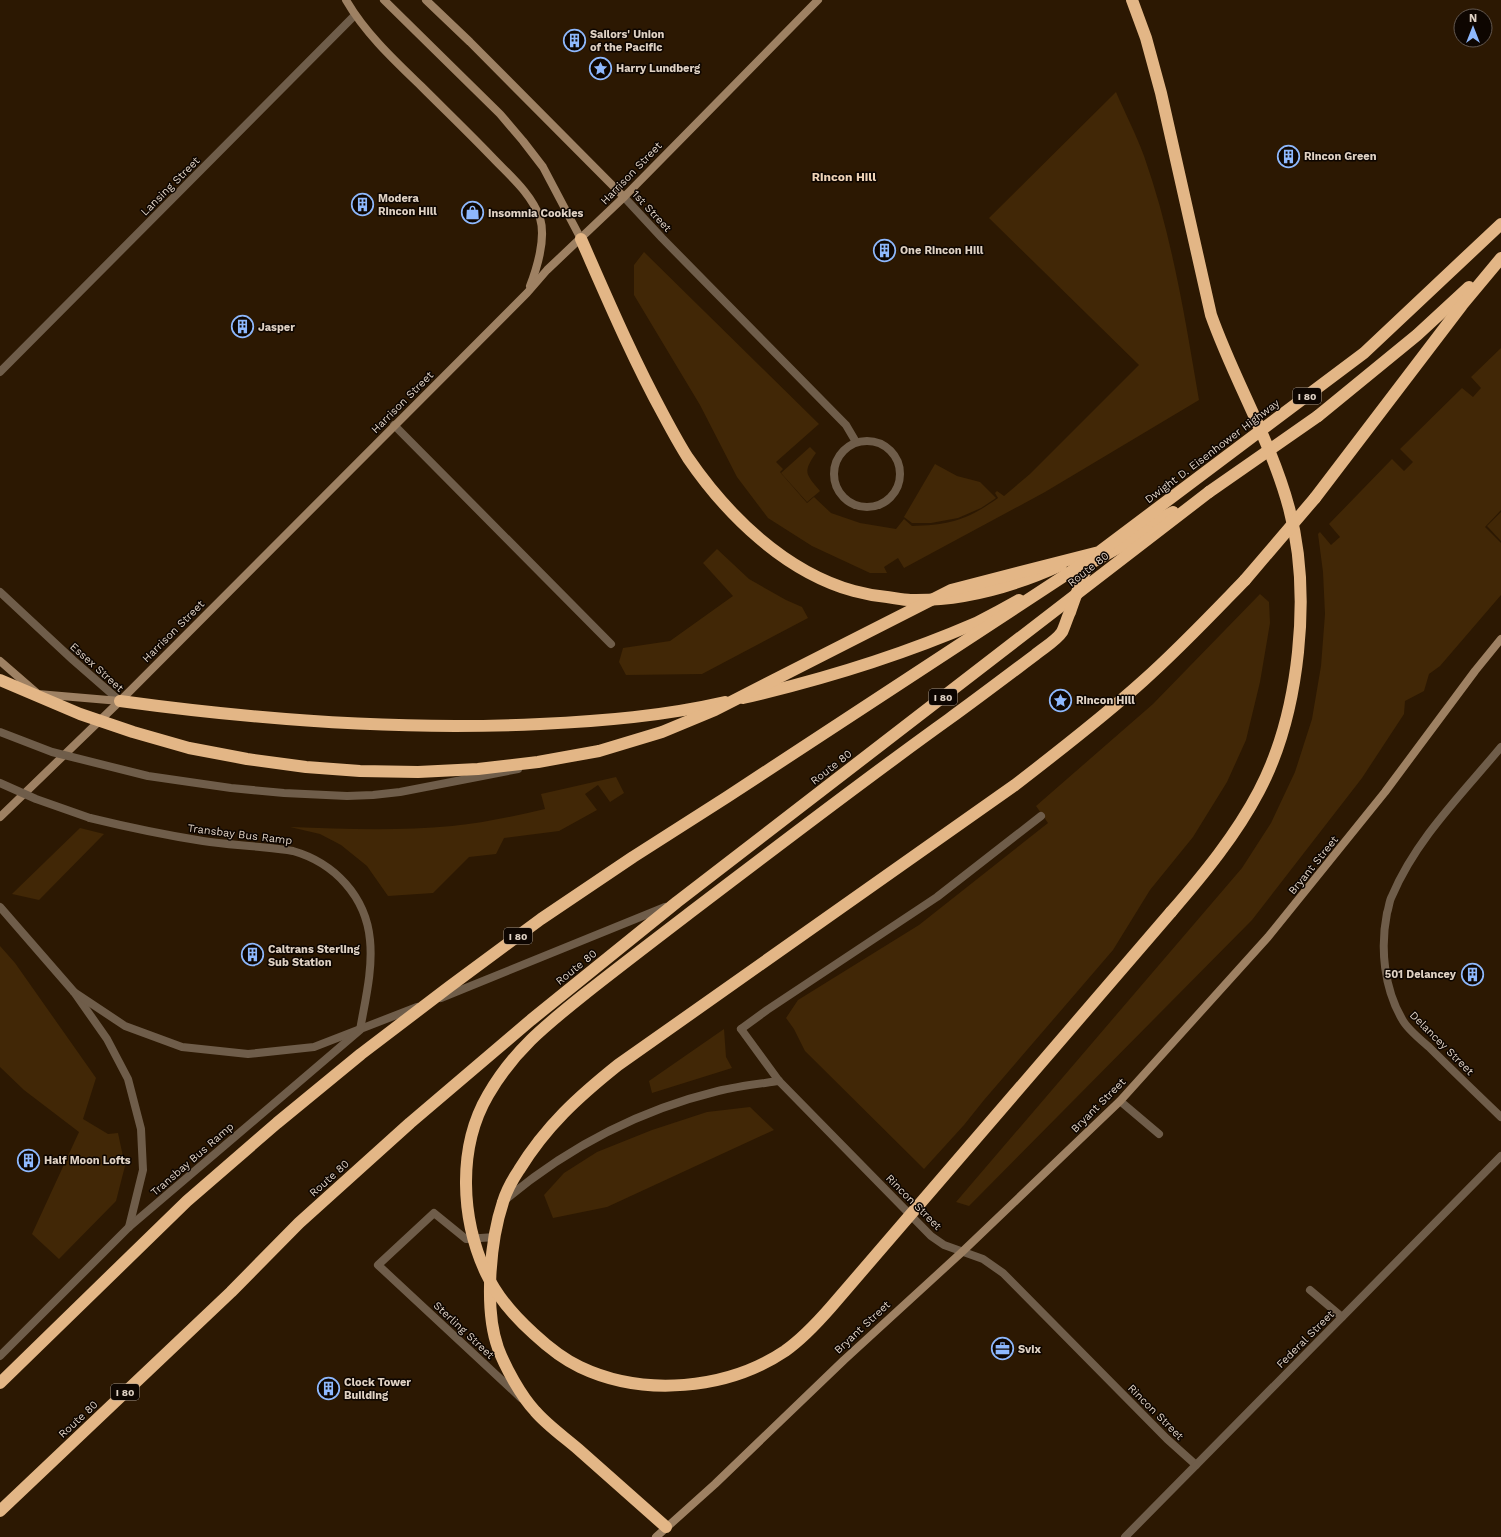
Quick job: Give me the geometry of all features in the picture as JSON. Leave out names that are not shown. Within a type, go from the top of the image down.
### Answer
[{"type":"highway","points":[[1095,556],[1061,634],[984,694],[890,762],[620,966],[538,1032],[517,1052],[500,1075],[486,1098],[475,1125],[467,1154],[466,1182],[469,1212],[475,1244],[487,1275],[502,1301],[525,1326],[552,1350],[580,1367],[618,1381],[654,1386],[690,1384],[723,1378],[755,1368],[785,1351],[810,1330],[831,1307],[1200,878],[1241,822],[1260,790],[1274,758],[1292,688],[1298,651],[1300,582],[1296,544],[1289,508],[1276,467],[1226,357],[1211,315],[1161,93],[1146,38],[1132,0]]},
{"type":"highway","name":"Dwight D. Eisenhower Highway","points":[[1095,556],[1364,353],[1501,224]]},
{"type":"highway","points":[[581,239],[649,389],[688,458],[702,477],[739,520],[763,541],[791,562],[820,578],[854,591],[909,600],[945,599],[977,594],[1055,568],[1131,534],[1209,492]]},
{"type":"highway","points":[[666,1527],[534,1411],[513,1380],[498,1348],[491,1316],[491,1277],[495,1237],[503,1202],[518,1170],[538,1141],[562,1113],[588,1089],[618,1065],[1015,785],[1106,714],[1179,648],[1244,580],[1315,498],[1462,305],[1501,258]]},
{"type":"highway","name":"I 80","points":[[1209,492],[1318,416],[1417,335],[1501,258]]},
{"type":"highway","points":[[120,701],[191,711],[283,719],[458,727],[518,726],[632,719],[697,709],[836,674],[905,650],[976,622],[1097,561],[1209,492]]},
{"type":"highway","name":"Route 80","points":[[0,1511],[231,1292],[299,1223],[410,1123],[531,1020],[678,902],[1209,492]]},
{"type":"highway","points":[[0,680],[27,693],[80,714],[140,734],[189,748],[247,759],[306,767],[368,771],[418,772],[478,769],[538,762],[599,751],[662,732],[715,710],[951,590],[1095,556]]},
{"type":"highway","name":"Route 80","points":[[0,1383],[193,1195],[276,1123],[343,1068],[449,987],[542,919],[633,857],[734,793],[1095,556]]},
{"type":"main road","points":[[346,0],[355,15],[391,58],[467,131],[527,193],[540,220],[541,234],[538,266],[527,293]]},
{"type":"main road","points":[[384,0],[500,114],[523,140],[543,167],[581,239]]},
{"type":"main road","name":"1st Street","points":[[426,0],[470,42],[624,197]]},
{"type":"main road","name":"Harrison Street","points":[[0,817],[120,701],[527,293],[547,270],[624,197],[818,0]]},
{"type":"main road","name":"Bryant Street","points":[[656,1537],[716,1484],[844,1360],[962,1252],[1120,1101],[1268,937],[1385,792],[1475,671],[1501,639]]},
{"type":"main road","name":"Essex Street","points":[[0,661],[38,694],[120,701]]},
{"type":"street","name":"Lansing Street","points":[[0,372],[355,15]]},
{"type":"street","name":"1st Street","points":[[624,197],[662,238],[841,419],[856,442]]},
{"type":"street","points":[[394,425],[611,644]]},
{"type":"street","points":[[866,440],[877,442],[887,447],[894,454],[899,463],[899,484],[887,501],[876,506],[865,507],[854,504],[844,498],[837,489],[834,478],[834,467],[839,456],[846,448],[856,442],[866,440]]},
{"type":"street","name":"Essex Street","points":[[0,592],[73,660],[120,701]]},
{"type":"street","points":[[0,732],[52,752],[148,776],[231,788],[284,793],[347,796],[373,796],[400,792],[504,773],[599,751]]},
{"type":"street","name":"Delancey Street","points":[[1501,747],[1438,822],[1414,854],[1391,897],[1385,925],[1384,955],[1390,995],[1402,1021],[1501,1118]]},
{"type":"street","name":"Transbay Bus Ramp","points":[[0,783],[36,799],[90,818],[129,828],[169,836],[292,851],[320,862],[336,873],[356,896],[367,923],[370,938],[370,966],[360,1030],[129,1227],[0,1356]]},
{"type":"street","name":"Rincon Street","points":[[1041,816],[937,897],[767,1010],[741,1029],[779,1082],[931,1236],[944,1245],[983,1259],[1003,1273],[1167,1439],[1196,1465]]},
{"type":"street","points":[[360,1030],[678,902]]},
{"type":"street","name":"Transbay Bus Ramp","points":[[0,907],[74,992],[107,1039],[128,1079],[141,1129],[143,1170],[129,1227]]},
{"type":"street","name":"Transbay Bus Ramp","points":[[74,992],[126,1026],[182,1047],[248,1054],[314,1047],[360,1030]]},
{"type":"street","points":[[503,1202],[552,1163],[616,1127],[685,1100],[719,1091],[779,1082]]},
{"type":"street","points":[[1120,1101],[1159,1134]]},
{"type":"street","name":"Federal Street","points":[[1125,1537],[1501,1156]]},
{"type":"street","name":"Sterling Street","points":[[495,1237],[466,1239],[434,1213],[378,1264],[534,1411]]},
{"type":"street","points":[[1310,1290],[1342,1317]]},
{"type":"shaded area","points":[[1116,92],[1144,156],[1154,186],[1177,277],[1199,400],[1045,492],[904,568],[898,558],[884,567],[887,573],[870,573],[812,546],[768,518],[737,477],[700,405],[634,295],[634,265],[644,252],[819,424],[776,462],[783,469],[780,472],[807,503],[814,497],[831,513],[860,523],[896,529],[904,519],[912,526],[948,523],[958,520],[977,512],[998,498],[995,493],[997,491],[1004,496],[1030,474],[1139,365],[989,218]]},
{"type":"shaded area","points":[[1501,348],[1501,510],[1485,527],[1501,543],[1501,595],[1440,666],[1429,674],[1424,691],[1405,701],[1404,714],[1362,778],[1252,920],[969,1206],[956,1202],[1242,868],[1271,823],[1295,772],[1312,719],[1321,666],[1325,614],[1323,572],[1318,534],[1320,532],[1331,545],[1340,537],[1329,524],[1392,459],[1404,471],[1413,462],[1400,449],[1462,388],[1473,397],[1481,388],[1471,377]]},
{"type":"shaded area","points":[[810,447],[816,453],[809,464],[808,472],[811,480],[820,491],[807,502],[781,473]]},
{"type":"shaded area","points":[[935,464],[957,476],[980,482],[996,498],[981,508],[958,518],[931,523],[912,523],[904,517]]},
{"type":"shaded area","points":[[1501,512],[1501,541],[1487,526]]},
{"type":"shaded area","points":[[717,549],[749,579],[786,600],[802,607],[808,618],[702,674],[626,675],[619,662],[623,648],[670,641],[733,596],[703,563]]},
{"type":"shaded area","points":[[1260,594],[1269,602],[1270,623],[1260,682],[1246,740],[1227,782],[1193,837],[1150,890],[1113,950],[964,1125],[924,1169],[805,1051],[794,1029],[786,1018],[798,1000],[919,925],[1048,823],[1036,806],[1153,704]]},
{"type":"shaded area","points":[[616,777],[624,793],[610,802],[598,785],[585,794],[597,810],[559,831],[504,838],[496,854],[469,857],[433,893],[388,896],[367,866],[341,845],[320,834],[290,827],[391,829],[432,828],[475,823],[545,809],[541,794]]},
{"type":"shaded area","points":[[80,828],[104,834],[39,900],[12,894]]},
{"type":"shaded area","points":[[0,946],[15,963],[96,1078],[83,1119],[108,1134],[118,1133],[125,1166],[116,1201],[59,1259],[32,1234],[79,1132],[24,1090],[0,1067]]},
{"type":"shaded area","points":[[724,1029],[726,1057],[732,1068],[652,1093],[649,1081]]},
{"type":"shaded area","points":[[750,1107],[774,1130],[607,1207],[553,1218],[544,1195],[564,1173],[597,1152],[652,1130],[707,1112]]},
{"type":"place","name":"Sailors' Union of the Pacific","points":[[574,40]]},
{"type":"place","name":"Harry Lundberg","points":[[600,68]]},
{"type":"place","name":"Rincon Green","points":[[1288,156]]},
{"type":"place","name":"Modera Rincon Hill","points":[[363,204]]},
{"type":"place","name":"Insomnia Cookies","points":[[473,213]]},
{"type":"place","name":"One Rincon Hill","points":[[885,250]]},
{"type":"place","name":"Jasper","points":[[242,327]]},
{"type":"place","name":"Rincon Hill","points":[[1061,700]]},
{"type":"place","name":"Caltrans Sterling Sub Station","points":[[252,955]]},
{"type":"place","name":"501 Delancey","points":[[1472,974]]},
{"type":"place","name":"Half Moon Lofts","points":[[28,1160]]},
{"type":"place","name":"Svix","points":[[1003,1349]]},
{"type":"place","name":"Clock Tower Building","points":[[329,1388]]},
{"type":"district","name":"Rincon Hill","points":[[844,177]]}]
